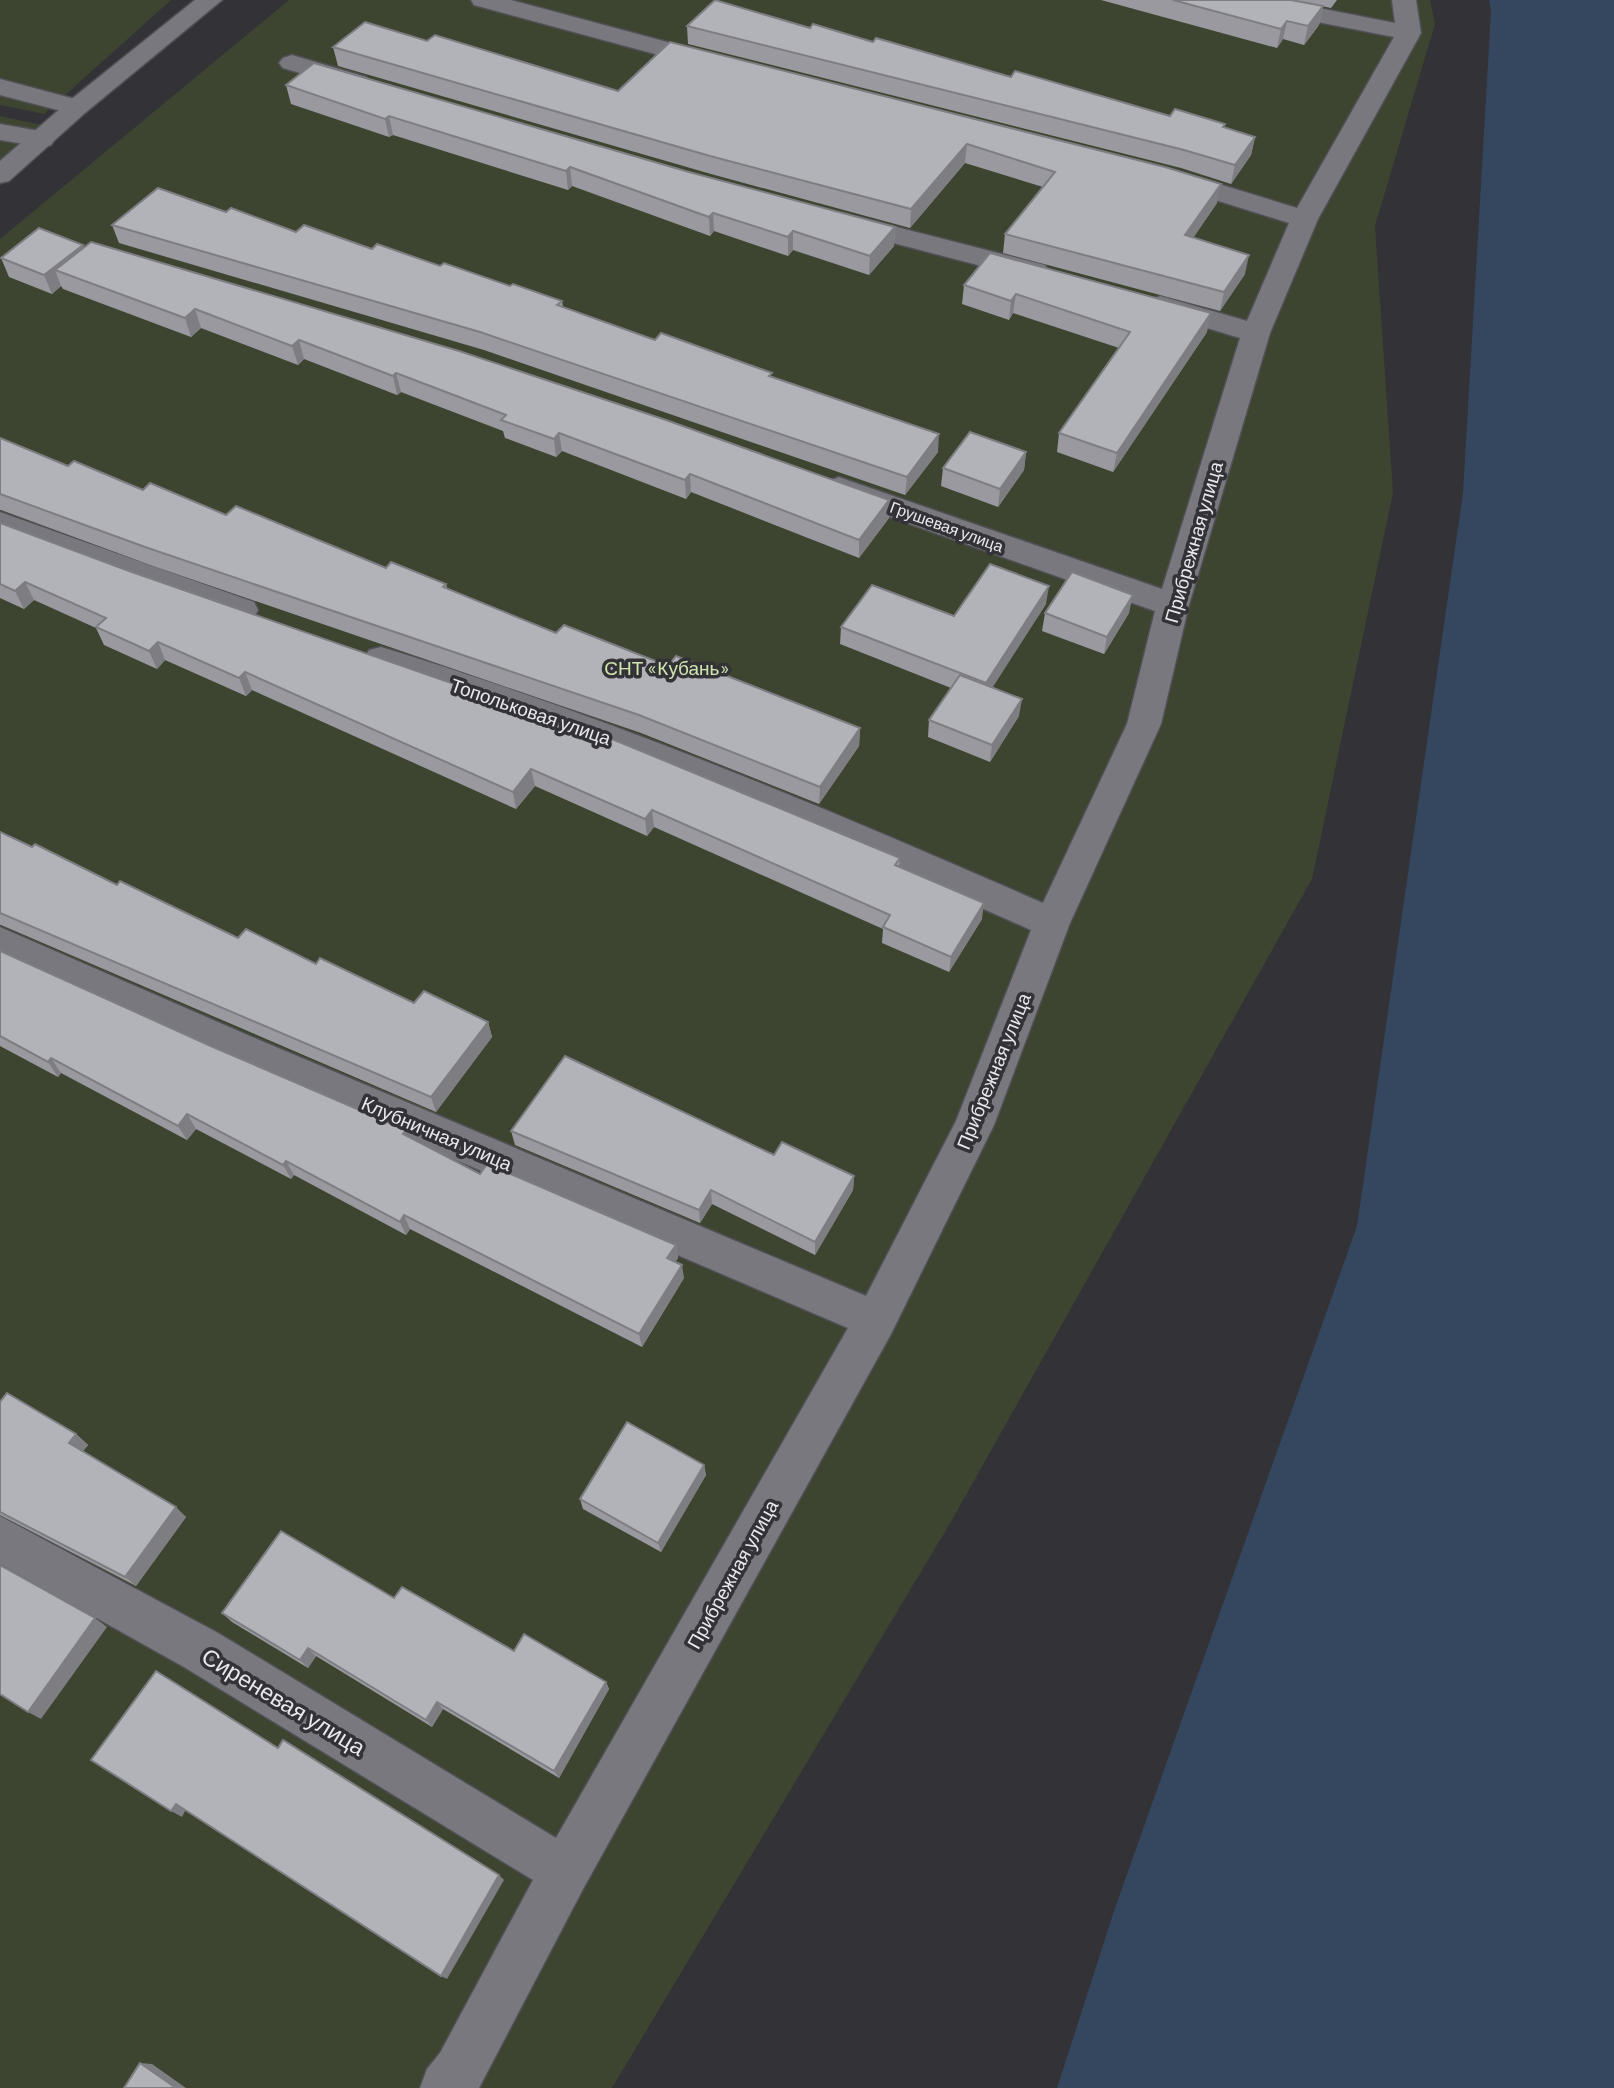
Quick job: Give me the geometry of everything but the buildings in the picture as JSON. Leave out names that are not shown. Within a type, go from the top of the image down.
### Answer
[{"type":"street","points":[[0,175],[76,107],[210,0]]},
{"type":"street","points":[[483,0],[739,69]]},
{"type":"street","points":[[1241,0],[1406,17]]},
{"type":"street","name":"Прибрежная улица","points":[[446,2088],[460,2072],[565,1871],[876,1320],[974,1125],[1052,923],[1144,724],[1173,606],[1256,333],[1304,219],[1406,17]]},
{"type":"street","points":[[292,62],[382,89]]},
{"type":"street","points":[[0,87],[76,107]]},
{"type":"street","points":[[0,132],[42,139]]},
{"type":"street","points":[[1145,171],[1304,219]]},
{"type":"street","points":[[822,216],[1062,278]]},
{"type":"street","points":[[1140,299],[1256,333]]},
{"type":"street","name":"Грушевая улица","points":[[807,476],[1173,606]]},
{"type":"street","points":[[0,523],[268,620]]},
{"type":"street","name":"Топольковая улица","points":[[347,647],[567,722],[797,811],[1052,923]]},
{"type":"street","name":"Клубничная улица","points":[[0,942],[236,1048],[876,1320]]},
{"type":"street","name":"Сиреневая улица","points":[[0,1539],[201,1650],[565,1871]]},
{"type":"green space","points":[[0,0],[171,0],[44,114],[0,105]]},
{"type":"green space","name":"СНТ «Кубань»","points":[[289,0],[1430,0],[1435,24],[1375,226],[1393,493],[1312,879],[952,1520],[612,2088],[0,2088],[0,239]]},
{"type":"green space","points":[[0,116],[65,130],[0,186]]},
{"type":"water","points":[[1489,0],[1614,0],[1614,2088],[1057,2088],[1115,1908],[1357,1226],[1463,493],[1491,11]]}]
